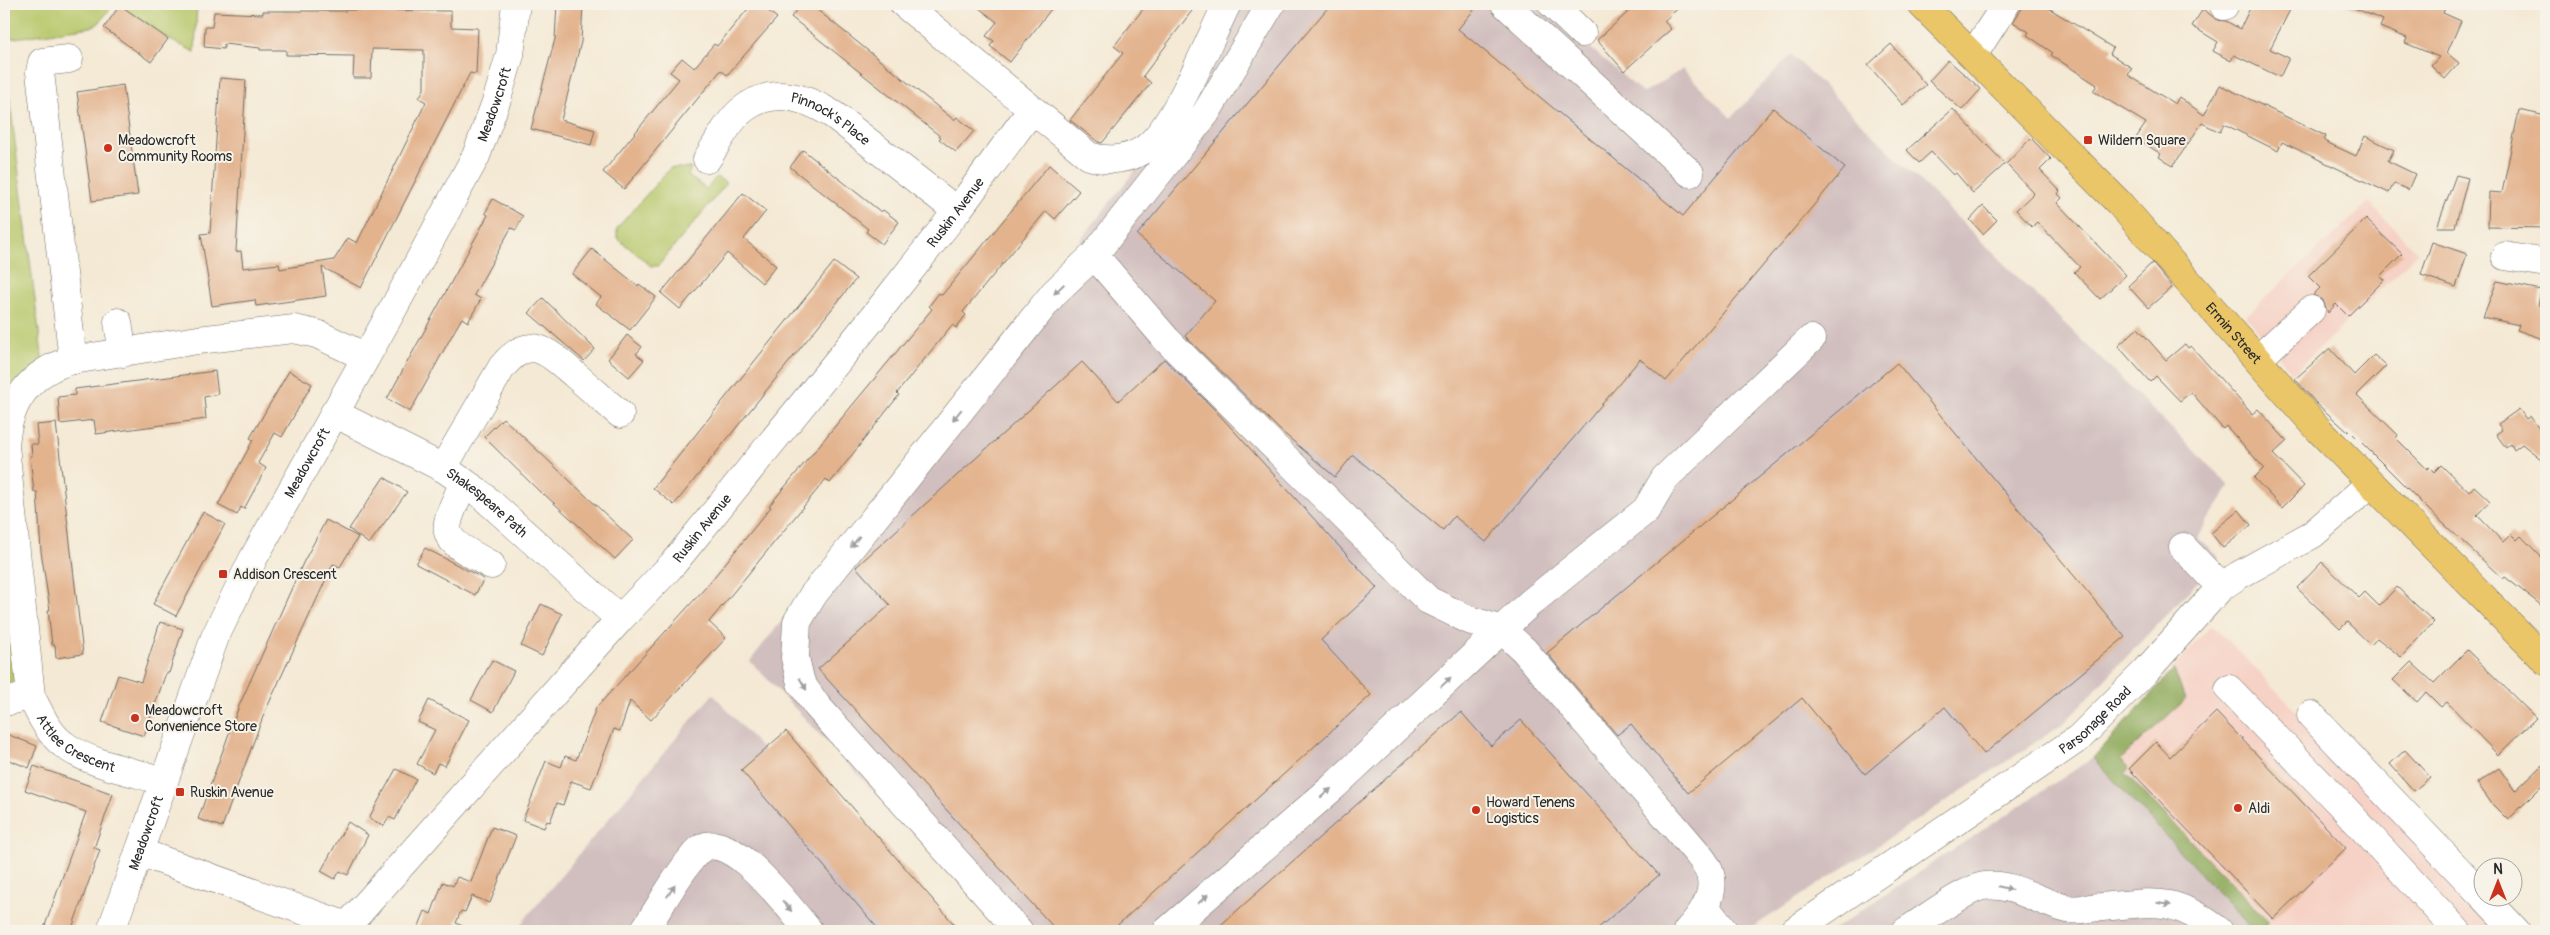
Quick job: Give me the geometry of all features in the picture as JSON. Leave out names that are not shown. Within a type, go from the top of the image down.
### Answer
[{"type":"main road","name":"Ermin Street","points":[[1921,4],[2119,203],[2320,431],[2546,660]]},
{"type":"street","name":"Meadowcroft","points":[[111,931],[215,637],[252,559],[366,357],[476,156],[497,100],[510,55],[516,4]]},
{"type":"street","points":[[904,4],[1089,156],[1107,160],[1126,158],[1142,151],[1161,132],[1176,109],[1227,4]]},
{"type":"street","points":[[1019,931],[823,713],[806,690],[797,674],[795,658],[797,622],[813,595],[1054,293],[1094,255],[1206,113],[1271,4]]},
{"type":"street","points":[[1505,4],[1690,173]]},
{"type":"street","points":[[1973,56],[2006,4]]},
{"type":"street","points":[[1562,7],[1582,34]]},
{"type":"street","points":[[69,59],[42,62],[40,72],[73,360]]},
{"type":"street","name":"Pinnock's Place","points":[[707,159],[740,112],[751,104],[765,98],[796,97],[814,103],[835,116],[957,211]]},
{"type":"street","name":"Ruskin Avenue","points":[[139,852],[346,929],[620,619],[672,564],[725,501],[957,211],[1032,111]]},
{"type":"street","points":[[1094,255],[1167,340],[1428,600],[1469,620],[1502,630],[1524,650],[1698,854],[1710,871],[1717,922],[1687,931]]},
{"type":"street","points":[[2506,256],[2546,263]]},
{"type":"street","points":[[2258,359],[2311,310]]},
{"type":"street","points":[[118,322],[123,352]]},
{"type":"street","points":[[31,696],[5,446],[7,425],[17,401],[37,378],[58,364],[73,360],[198,340],[294,330],[316,334],[366,357]]},
{"type":"street","points":[[1167,931],[1332,788],[1530,604],[1646,510],[1665,478],[1811,339]]},
{"type":"street","points":[[491,565],[457,546],[447,535],[447,520],[453,475],[502,367],[510,356],[529,348],[550,352],[620,414]]},
{"type":"street","name":"Shakespeare Path","points":[[334,413],[453,475],[477,491],[620,619]]},
{"type":"street","name":"Parsonage Road","points":[[1794,931],[2079,738],[2126,692],[2221,587],[2313,534],[2371,483]]},
{"type":"street","points":[[2182,546],[2221,587]]},
{"type":"street","points":[[2229,689],[2320,783],[2457,931]]},
{"type":"street","name":"Attlee Crescent","points":[[4,702],[31,696],[46,724],[62,744],[95,760],[164,781]]},
{"type":"street","points":[[2311,715],[2472,883]]},
{"type":"street","points":[[647,931],[645,929],[698,851],[714,845],[732,851],[756,870],[809,931]]},
{"type":"street","points":[[1906,931],[1976,889],[1992,885],[2005,887],[2071,909],[2154,902],[2169,904],[2198,915],[2219,931]]},
{"type":"street","points":[[2495,908],[2516,931]]},
{"type":"shaded area","points":[[1240,4],[1539,4],[1643,93],[1683,69],[1731,118],[1791,54],[2230,486],[2197,537],[2220,558],[2062,725],[1747,931],[1007,931],[750,661],[1133,173],[1182,116]]},
{"type":"shaded area","points":[[2369,202],[2418,253],[2293,374],[2246,316]]},
{"type":"shaded area","points":[[2210,627],[2220,633],[2246,659],[2472,894],[2472,908],[2486,908],[2508,931],[2254,931],[2093,758]]},
{"type":"shaded area","points":[[713,694],[924,931],[515,931]]},
{"type":"shaded area","points":[[2093,758],[2254,931],[1831,931],[1937,860]]},
{"type":"green space","points":[[4,4],[114,4],[99,23],[91,27],[8,39],[4,44]]},
{"type":"green space","points":[[118,4],[197,4],[195,52],[168,39]]},
{"type":"green space","points":[[4,55],[43,363],[4,409]]},
{"type":"green space","points":[[670,168],[691,168],[688,176],[707,189],[716,177],[727,183],[658,266],[651,266],[617,238],[617,228]]},
{"type":"green space","points":[[4,520],[16,677],[4,690]]},
{"type":"green space","points":[[2174,669],[2185,700],[2120,760],[2129,769],[2125,773],[2269,922],[2264,926],[2269,931],[2254,931],[2093,758]]},
{"type":"building","points":[[557,4],[583,4],[581,42],[561,120],[595,130],[591,145],[531,129],[555,39]]},
{"type":"building","points":[[752,4],[760,4],[777,18],[727,75],[721,70],[624,189],[603,172],[679,79],[670,72],[682,58],[694,68],[714,44],[717,46]]},
{"type":"building","points":[[802,4],[810,4],[954,120],[957,117],[974,131],[956,152],[939,139],[941,137],[791,17]]},
{"type":"building","points":[[974,4],[1055,4],[1010,62],[990,46],[994,41],[986,36],[997,22]]},
{"type":"building","points":[[1147,4],[1197,4],[1143,76],[1151,83],[1102,143],[1098,142],[1070,120],[1123,53],[1114,46]]},
{"type":"building","points":[[1331,4],[1479,4],[1458,29],[1683,216],[1773,108],[1845,168],[1666,381],[1640,359],[1486,542],[1454,516],[1443,530],[1353,455],[1335,477],[1280,430],[1185,336],[1215,301],[1137,235]]},
{"type":"building","points":[[1637,4],[1683,4],[1664,21],[1671,29],[1624,71],[1597,40]]},
{"type":"building","points":[[2025,4],[2042,4],[2113,48],[2110,54],[2132,68],[2128,75],[2175,104],[2179,97],[2204,115],[2220,85],[2326,136],[2324,141],[2356,156],[2365,136],[2394,150],[2388,161],[2415,174],[2408,190],[2394,183],[2389,193],[2282,142],[2278,151],[2224,124],[2220,132],[2202,123],[2173,166],[2159,157],[2161,154],[2136,138],[2146,123],[2093,91],[2097,85],[2051,55],[2053,53],[2027,35],[2029,32],[2013,22]]},
{"type":"building","points":[[2252,4],[2293,4],[2270,49],[2289,58],[2280,77],[2234,55],[2231,61],[2213,51],[2218,42],[2192,26],[2203,9],[2217,20],[2226,21],[2240,29]]},
{"type":"building","points":[[2344,4],[2447,4],[2443,13],[2461,21],[2447,53],[2459,63],[2445,79],[2431,66],[2439,57],[2405,43],[2407,38],[2380,27],[2383,20]]},
{"type":"building","points":[[120,5],[168,39],[151,62],[104,28]]},
{"type":"building","points":[[263,11],[451,11],[451,27],[478,28],[476,74],[470,73],[361,288],[322,267],[326,296],[256,306],[255,300],[212,306],[201,234],[210,233],[220,78],[246,80],[236,252],[241,251],[243,268],[279,264],[280,269],[334,260],[348,238],[357,243],[426,102],[419,98],[424,89],[424,50],[372,49],[371,78],[353,78],[354,56],[286,55],[286,50],[260,50],[260,48],[224,44],[224,49],[204,47],[205,27],[212,27],[214,12],[263,14]]},
{"type":"building","points":[[1891,44],[1926,85],[1903,105],[1868,65]]},
{"type":"building","points":[[1948,60],[1981,89],[1962,110],[1929,81]]},
{"type":"building","name":"Meadowcroft Community Rooms","points":[[123,85],[138,195],[92,201],[77,92]]},
{"type":"building","points":[[1953,109],[2005,164],[1973,193],[1956,173],[1953,175],[1931,152],[1919,163],[1907,150]]},
{"type":"building","points":[[2519,110],[2546,116],[2541,152],[2546,153],[2546,228],[2488,227],[2489,192],[2502,193]]},
{"type":"building","points":[[2031,138],[2051,159],[2040,170],[2060,191],[2058,194],[2062,198],[2057,203],[2126,275],[2100,299],[2074,272],[2080,267],[2037,222],[2032,227],[2016,210],[2034,193],[2006,164]]},
{"type":"building","points":[[803,150],[881,212],[883,210],[899,222],[882,244],[866,232],[868,229],[790,167]]},
{"type":"building","points":[[1049,165],[1079,191],[1055,219],[1046,211],[963,312],[966,315],[956,328],[952,325],[897,393],[899,395],[830,483],[826,479],[709,622],[726,638],[651,720],[630,701],[620,731],[614,729],[591,788],[571,781],[563,805],[557,803],[550,822],[547,821],[544,828],[523,820],[546,761],[561,767],[565,756],[576,760],[596,708],[706,587],[771,507],[769,506],[932,309],[929,306],[939,293],[942,295]]},
{"type":"building","points":[[2456,175],[2468,178],[2455,227],[2437,227]]},
{"type":"building","points":[[743,193],[766,211],[744,239],[776,266],[762,283],[727,253],[680,309],[661,293]]},
{"type":"building","points":[[493,199],[523,216],[516,230],[511,228],[474,295],[481,299],[468,322],[462,318],[410,412],[387,399],[488,215],[485,213]]},
{"type":"building","points":[[1983,206],[1997,220],[1983,234],[1970,220]]},
{"type":"building","points":[[2366,219],[2402,254],[2380,276],[2384,280],[2348,316],[2336,304],[2328,313],[2323,300],[2313,295],[2320,288],[2308,276]]},
{"type":"building","points":[[2432,242],[2467,254],[2456,287],[2421,275]]},
{"type":"building","points":[[592,249],[638,286],[639,284],[656,297],[630,330],[596,304],[601,297],[572,274]]},
{"type":"building","points":[[834,262],[856,279],[674,505],[653,488]]},
{"type":"building","points":[[2152,263],[2172,287],[2148,308],[2128,286]]},
{"type":"building","points":[[2497,281],[2541,290],[2538,305],[2546,307],[2546,340],[2517,330],[2519,325],[2483,317]]},
{"type":"building","points":[[543,298],[595,349],[584,361],[529,313]]},
{"type":"building","points":[[2138,328],[2166,360],[2185,344],[2188,348],[2191,346],[2252,414],[2258,409],[2287,441],[2273,454],[2304,486],[2282,508],[2254,478],[2264,468],[2226,426],[2223,429],[2191,392],[2180,401],[2156,376],[2150,382],[2118,346]]},
{"type":"building","points":[[627,335],[642,347],[636,354],[644,360],[629,377],[608,359]]},
{"type":"building","points":[[2330,348],[2354,375],[2374,355],[2386,366],[2357,395],[2398,435],[2396,438],[2427,469],[2429,467],[2434,472],[2441,465],[2469,492],[2474,486],[2490,501],[2477,515],[2503,542],[2511,534],[2517,540],[2521,536],[2546,562],[2546,609],[2505,577],[2503,579],[2430,511],[2349,430],[2348,432],[2316,403],[2295,379]]},
{"type":"building","points":[[1164,359],[1214,409],[1377,588],[1321,640],[1371,695],[1111,931],[1057,931],[818,669],[890,605],[856,567],[1082,362],[1118,401]]},
{"type":"building","points":[[1897,363],[2125,637],[1984,754],[1945,707],[1865,774],[1802,698],[1688,793],[1631,724],[1617,735],[1547,653]]},
{"type":"building","points":[[215,371],[218,394],[204,397],[206,419],[96,434],[94,420],[60,424],[58,397],[75,395],[75,389]]},
{"type":"building","points":[[289,371],[312,384],[282,437],[275,433],[258,463],[266,468],[244,509],[241,507],[237,515],[218,505],[253,440],[250,438]]},
{"type":"building","points":[[2519,409],[2526,419],[2530,416],[2546,439],[2546,463],[2522,444],[2514,450],[2511,444],[2506,448],[2496,434],[2502,430],[2498,424]]},
{"type":"building","points":[[503,418],[633,540],[615,559],[543,495],[484,437]]},
{"type":"building","points":[[56,423],[83,654],[56,658],[55,645],[52,645],[48,610],[50,610],[41,551],[37,492],[34,492],[30,456],[32,456],[31,444],[38,444],[36,425]]},
{"type":"building","points":[[384,477],[407,492],[369,544],[349,529]]},
{"type":"building","points":[[2239,510],[2251,525],[2223,548],[2211,533]]},
{"type":"building","points":[[203,512],[225,524],[176,616],[153,604]]},
{"type":"building","points":[[326,520],[358,537],[340,567],[333,564],[264,714],[222,827],[198,819],[239,706],[303,563]]},
{"type":"building","points":[[425,548],[484,579],[475,595],[416,564]]},
{"type":"building","points":[[2322,562],[2359,598],[2365,592],[2379,606],[2397,587],[2434,622],[2401,657],[2377,638],[2371,645],[2347,622],[2340,629],[2297,588]]},
{"type":"building","points":[[541,604],[562,614],[542,656],[521,646]]},
{"type":"building","points":[[160,622],[183,629],[169,673],[166,673],[144,736],[102,722],[118,675],[141,682]]},
{"type":"building","points":[[2467,650],[2536,718],[2498,755],[2447,702],[2441,707],[2426,692],[2417,702],[2393,680],[2411,662],[2434,683]]},
{"type":"building","points":[[492,660],[514,671],[493,712],[471,700]]},
{"type":"building","points":[[429,700],[469,720],[445,766],[438,763],[433,773],[417,764],[435,730],[418,722]]},
{"type":"building","name":"Howard Tenens Logistics","points":[[1461,712],[1491,746],[1521,720],[1659,875],[1595,931],[1214,931]]},
{"type":"building","name":"Aldi","points":[[2216,712],[2346,848],[2273,919],[2129,769],[2156,742],[2170,757]]},
{"type":"building","points":[[786,731],[960,931],[880,931],[741,770]]},
{"type":"building","points":[[4,733],[37,746],[29,768],[4,758]]},
{"type":"building","points":[[2405,750],[2430,777],[2414,791],[2390,764]]},
{"type":"building","points":[[2542,765],[2546,769],[2546,782],[2508,820],[2492,804],[2477,783],[2499,768],[2515,791]]},
{"type":"building","points":[[34,766],[113,794],[94,848],[100,850],[71,931],[43,931],[86,812],[25,790]]},
{"type":"building","points":[[396,769],[416,779],[395,820],[389,817],[384,826],[369,818]]},
{"type":"building","points":[[348,822],[368,835],[348,875],[340,871],[335,879],[321,871]]},
{"type":"building","points":[[492,827],[516,836],[490,903],[472,896],[465,912],[461,911],[456,923],[473,931],[417,931],[425,911],[431,914],[443,882],[453,886],[457,877],[471,882]]},
{"type":"place","name":"Wildern Square","points":[[2088,140]]},
{"type":"place","name":"Meadowcroft Community Rooms","points":[[108,148]]},
{"type":"place","name":"Addison Crescent","points":[[223,574]]},
{"type":"place","name":"Meadowcroft Convenience Store","points":[[135,718]]},
{"type":"place","name":"Ruskin Avenue","points":[[180,792]]},
{"type":"place","name":"Aldi","points":[[2238,808]]},
{"type":"place","name":"Howard Tenens Logistics","points":[[1476,810]]}]
